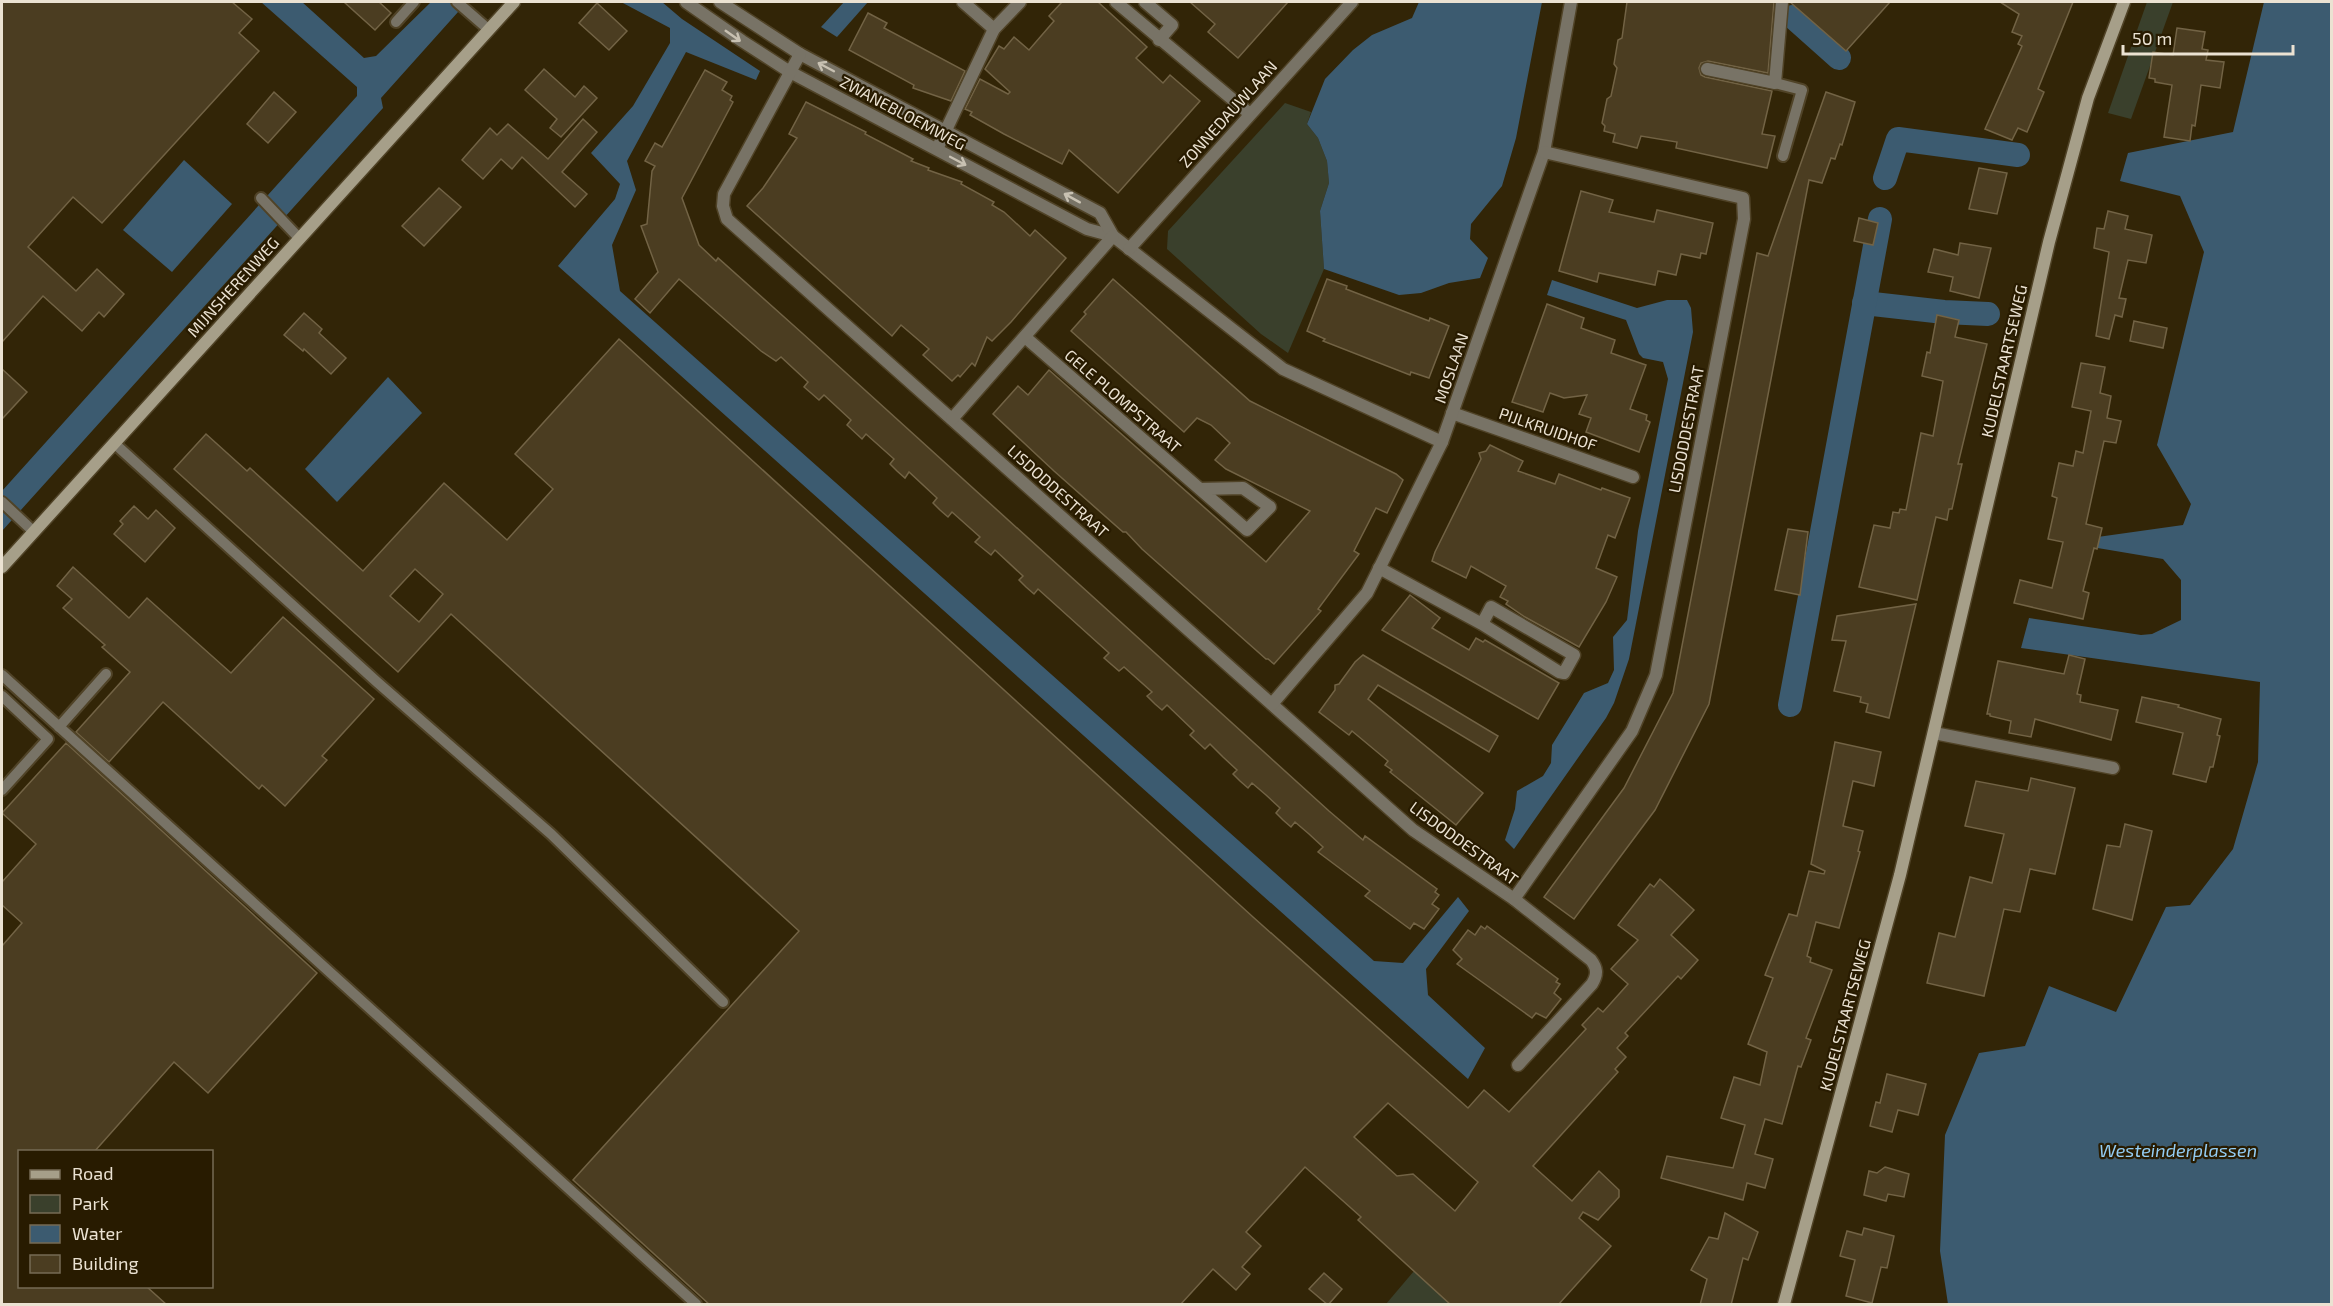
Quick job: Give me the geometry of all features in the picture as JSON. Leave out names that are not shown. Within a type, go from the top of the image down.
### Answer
[{"type":"street","name":"MIJNSHERENWEG","points":[[2,567],[514,2]]},
{"type":"street","name":"ZWANEBLOEMWEG","points":[[686,2],[790,72],[1087,230],[1113,236]]},
{"type":"street","name":"ZWANEBLOEMWEG","points":[[720,2],[800,54],[1100,213],[1113,236],[1283,369],[1442,442]]},
{"type":"street","points":[[963,2],[994,29]]},
{"type":"street","points":[[937,149],[994,29],[1020,2]]},
{"type":"street","points":[[1116,2],[1250,114]]},
{"type":"street","points":[[1145,2],[1172,25],[1159,40]]},
{"type":"street","name":"ZONNEDAUWLAAN","points":[[1130,249],[1352,2]]},
{"type":"street","name":"MOSLAAN","points":[[1272,704],[1367,593],[1442,442],[1544,152],[1571,2]]},
{"type":"street","points":[[1707,69],[1774,83],[1782,2]]},
{"type":"street","name":"KUDELSTAARTSEWEG","points":[[1784,1305],[1900,875],[2049,242],[2088,98],[2124,2]]},
{"type":"street","name":"LISDODDESTRAAT","points":[[800,54],[724,194],[723,206],[727,219],[1413,830],[1514,899],[1591,960],[1596,967],[1596,977],[1592,984],[1518,1065]]},
{"type":"street","name":"LISDODDESTRAAT","points":[[1514,899],[1632,731],[1656,675],[1744,219],[1743,198],[1544,152]]},
{"type":"street","points":[[952,418],[1113,236]]},
{"type":"street","name":"GELE PLOMPSTRAAT","points":[[1025,337],[1247,530],[1270,507],[1243,488],[1200,489]]},
{"type":"street","name":"PIJLKRUIDHOF","points":[[1452,413],[1633,477]]},
{"type":"street","points":[[1379,568],[1482,624],[1559,672],[1564,673],[1574,655],[1491,607],[1482,624]]},
{"type":"street","points":[[1934,733],[2113,768]]},
{"type":"lane","points":[[396,22],[414,2]]},
{"type":"lane","points":[[457,2],[488,29]]},
{"type":"lane","points":[[1774,83],[1802,90],[1783,156]]},
{"type":"lane","points":[[261,198],[299,238]]},
{"type":"lane","points":[[114,443],[377,682],[551,834],[723,1002]]},
{"type":"lane","points":[[2,502],[34,531]]},
{"type":"lane","points":[[59,727],[106,674]]},
{"type":"lane","points":[[2,675],[696,1305]]},
{"type":"lane","points":[[2,696],[48,740],[2,790]]},
{"type":"green space","points":[[2147,2],[2173,2],[2131,119],[2108,113]]},
{"type":"green space","points":[[1285,103],[1311,112],[1307,124],[1318,138],[1327,161],[1329,183],[1320,211],[1324,269],[1288,353],[1261,334],[1167,249],[1168,231]]},
{"type":"green space","points":[[1414,1271],[1451,1304],[1386,1304]]},
{"type":"water","points":[[261,2],[302,2],[364,58],[376,56],[431,2],[467,2],[381,98],[383,108],[2,531],[2,491],[357,96],[357,87]]},
{"type":"water","points":[[621,2],[662,2],[682,19],[760,71],[756,80],[686,52],[627,161],[636,190],[612,245],[620,291],[1374,961],[1403,963],[1458,897],[1469,911],[1426,969],[1428,995],[1485,1048],[1468,1079],[558,266],[615,199],[620,184],[591,153],[633,106],[670,43],[670,28]]},
{"type":"water","points":[[844,2],[868,2],[837,37],[821,27]]},
{"type":"water","points":[[1419,2],[1542,2],[1516,138],[1502,186],[1471,224],[1470,239],[1488,258],[1480,278],[1449,283],[1421,293],[1399,295],[1324,269],[1320,211],[1329,183],[1327,161],[1318,138],[1307,124],[1325,79],[1353,50],[1372,35],[1412,18]]},
{"type":"water","name":"Westeinderplassen","points":[[2264,2],[2331,2],[2331,1304],[1948,1304],[1940,1251],[1945,1135],[1979,1053],[2025,1046],[2049,986],[2116,1012],[2166,907],[2190,905],[2233,849],[2258,762],[2260,682],[2021,648],[2029,618],[2141,635],[2152,634],[2181,620],[2181,580],[2163,559],[2062,542],[2183,525],[2191,504],[2157,445],[2204,252],[2180,196],[2120,181],[2128,153],[2233,132]]},
{"type":"water","points":[[184,160],[232,204],[172,272],[123,230]]},
{"type":"water","points":[[1552,280],[1637,308],[1667,300],[1687,300],[1691,308],[1693,332],[1629,659],[1614,703],[1606,718],[1514,849],[1505,840],[1515,809],[1517,791],[1543,776],[1551,763],[1552,745],[1584,693],[1608,683],[1614,670],[1613,637],[1627,620],[1638,531],[1668,379],[1663,362],[1643,358],[1639,354],[1626,320],[1547,295]]},
{"type":"water","points":[[388,377],[422,413],[337,502],[305,469]]},
{"type":"building","points":[[2,2],[232,2],[252,19],[239,33],[259,51],[102,223],[73,197],[28,247],[76,291],[97,269],[124,294],[104,317],[99,312],[82,331],[43,296],[2,342]]},
{"type":"building","points":[[344,2],[379,2],[391,13],[375,30]]},
{"type":"building","points":[[1062,2],[1098,2],[1147,47],[1136,58],[1163,83],[1170,75],[1200,101],[1118,193],[1069,150],[1062,164],[970,115],[972,112],[965,109],[980,79],[1008,94],[1010,92],[985,69],[999,46],[1004,49],[1014,37],[1029,50],[1054,21],[1049,16]]},
{"type":"building","points":[[1190,2],[1288,2],[1238,58],[1208,32],[1215,24]]},
{"type":"building","points":[[1627,2],[1774,2],[1768,73],[1708,61],[1701,63],[1699,68],[1701,75],[1705,77],[1772,91],[1762,134],[1775,136],[1767,168],[1676,148],[1677,142],[1641,136],[1637,148],[1613,142],[1615,134],[1604,131],[1605,126],[1602,123],[1617,68],[1614,64],[1618,40],[1622,38]]},
{"type":"building","points":[[1790,2],[1890,2],[1846,51]]},
{"type":"building","points":[[2000,2],[2073,2],[2038,89],[2044,92],[2027,132],[2018,128],[2012,140],[1985,129],[2022,46],[2018,44],[2022,36],[2012,32],[2019,14]]},
{"type":"building","points":[[597,3],[627,31],[609,50],[579,23]]},
{"type":"building","points":[[868,13],[887,23],[884,28],[965,71],[951,101],[913,88],[914,85],[849,50]]},
{"type":"building","points":[[2177,28],[2205,32],[2202,49],[2208,50],[2206,60],[2224,62],[2220,88],[2201,85],[2195,126],[2192,125],[2190,141],[2164,137],[2172,85],[2155,82],[2155,79],[2149,78],[2153,52],[2173,55]]},
{"type":"building","points":[[544,69],[575,97],[584,86],[597,98],[561,137],[550,128],[557,119],[525,90]]},
{"type":"building","points":[[705,70],[727,82],[722,90],[732,96],[730,100],[733,102],[682,198],[699,245],[716,261],[718,258],[802,333],[1329,811],[1363,840],[1365,836],[1437,889],[1435,892],[1439,895],[1432,904],[1439,909],[1424,929],[1414,923],[1410,929],[1365,896],[1370,891],[1318,852],[1323,847],[1309,834],[1295,822],[1291,827],[1283,820],[1276,813],[1280,808],[1252,783],[1248,788],[1240,781],[1233,774],[1237,770],[1210,744],[1205,749],[1190,735],[1194,731],[1167,705],[1162,710],[1155,704],[1147,696],[1152,692],[1124,667],[1119,671],[1104,658],[1109,653],[1038,589],[1034,594],[1026,587],[1019,580],[1023,576],[995,550],[991,555],[975,542],[980,537],[952,512],[948,517],[940,510],[933,503],[937,498],[909,472],[905,478],[897,471],[890,464],[894,459],[866,434],[862,439],[847,425],[851,420],[824,395],[819,400],[804,387],[808,382],[781,357],[776,361],[761,351],[679,279],[650,313],[635,299],[658,272],[641,226],[647,224],[652,171],[655,166],[645,161],[655,143],[662,147]]},
{"type":"building","points":[[274,92],[296,112],[268,143],[247,124]]},
{"type":"building","points":[[1826,92],[1855,102],[1842,145],[1840,144],[1835,159],[1831,158],[1822,183],[1809,180],[1709,704],[1655,810],[1574,919],[1544,897],[1624,788],[1673,693],[1757,253],[1768,256]]},
{"type":"building","points":[[806,102],[866,132],[865,134],[913,159],[911,161],[929,168],[928,170],[962,182],[961,184],[994,202],[992,205],[1004,212],[1030,236],[1035,230],[1066,258],[992,341],[987,337],[975,366],[972,363],[960,377],[958,375],[952,381],[923,355],[929,349],[901,325],[892,336],[747,206],[763,188],[797,138],[789,134]]},
{"type":"building","points":[[583,119],[597,132],[562,172],[587,194],[575,207],[522,157],[512,169],[501,159],[483,179],[462,160],[490,128],[497,135],[508,124],[548,159]]},
{"type":"building","points":[[1979,168],[2007,173],[1997,214],[1969,209]]},
{"type":"building","points":[[439,188],[461,207],[424,246],[402,226]]},
{"type":"building","points":[[1581,191],[1613,200],[1609,212],[1654,222],[1657,210],[1713,223],[1706,254],[1701,253],[1700,258],[1681,254],[1676,275],[1658,271],[1655,285],[1599,273],[1597,282],[1559,271]]},
{"type":"building","points":[[2108,211],[2128,216],[2125,229],[2152,235],[2146,263],[2128,260],[2119,298],[2126,299],[2122,317],[2115,315],[2109,339],[2096,336],[2109,252],[2094,248],[2097,228],[2104,229]]},
{"type":"building","points":[[1859,218],[1878,223],[1873,245],[1854,241]]},
{"type":"building","points":[[1960,243],[1991,248],[1979,298],[1950,291],[1953,277],[1928,272],[1934,249],[1958,255]]},
{"type":"building","points":[[1113,279],[1250,401],[1396,474],[1403,480],[1387,513],[1376,508],[1354,551],[1359,554],[1318,609],[1321,611],[1274,664],[1054,471],[993,414],[1018,386],[1028,395],[1049,370],[1266,562],[1310,511],[1226,469],[1215,460],[1230,443],[1211,425],[1197,418],[1184,432],[1071,331],[1086,314],[1084,312]]},
{"type":"building","points":[[1327,279],[1347,286],[1346,289],[1429,321],[1430,318],[1449,326],[1429,378],[1411,372],[1410,375],[1323,341],[1325,339],[1307,331]]},
{"type":"building","points":[[1547,304],[1584,318],[1581,328],[1615,340],[1611,353],[1646,365],[1630,409],[1647,415],[1646,420],[1650,422],[1639,452],[1586,432],[1591,418],[1579,414],[1587,395],[1564,398],[1550,393],[1543,412],[1512,402]]},
{"type":"building","points":[[304,313],[322,329],[319,333],[346,358],[331,374],[304,349],[303,351],[284,335]]},
{"type":"building","points":[[1937,315],[1959,320],[1955,337],[1987,344],[1958,464],[1962,464],[1952,509],[1949,509],[1947,520],[1936,517],[1917,600],[1859,587],[1874,525],[1890,528],[1893,512],[1899,513],[1900,509],[1906,510],[1921,433],[1933,436],[1943,381],[1922,376],[1927,352],[1930,353]]},
{"type":"building","points":[[2134,321],[2167,328],[2163,348],[2130,341]]},
{"type":"building","points":[[619,339],[1253,917],[1468,1108],[1484,1090],[1509,1112],[1586,1029],[1582,1025],[1598,1008],[1603,1012],[1628,984],[1611,969],[1638,940],[1618,925],[1650,884],[1654,887],[1660,879],[1694,910],[1671,935],[1698,960],[1681,979],[1678,976],[1625,1033],[1628,1036],[1617,1048],[1626,1057],[1615,1069],[1618,1072],[1533,1166],[1572,1201],[1599,1171],[1619,1190],[1619,1197],[1598,1220],[1583,1212],[1579,1218],[1611,1246],[1558,1305],[1451,1305],[1358,1220],[1361,1217],[1305,1167],[1246,1232],[1261,1246],[1242,1267],[1250,1274],[1236,1290],[1213,1269],[1180,1305],[710,1305],[573,1180],[799,931],[451,614],[398,672],[174,469],[206,434],[247,471],[250,468],[363,571],[444,483],[507,540],[553,489],[515,454]],"holes":[[[415,569],[443,594],[419,622],[390,596]],[[1388,1103],[1478,1182],[1455,1211],[1413,1174],[1397,1176],[1354,1137]]]},
{"type":"building","points":[[2081,363],[2105,367],[2100,393],[2111,396],[2107,418],[2121,421],[2116,443],[2104,441],[2086,524],[2102,528],[2097,549],[2094,548],[2083,591],[2089,593],[2083,619],[2014,603],[2020,580],[2052,588],[2063,542],[2048,539],[2057,498],[2052,496],[2059,463],[2073,466],[2076,451],[2083,453],[2091,411],[2072,407]]},
{"type":"building","points":[[2,369],[27,392],[2,419]]},
{"type":"building","points":[[1490,445],[1523,461],[1518,471],[1555,484],[1559,474],[1630,498],[1615,538],[1608,535],[1596,568],[1617,577],[1606,602],[1579,647],[1506,604],[1508,601],[1500,597],[1506,586],[1471,566],[1466,578],[1432,561],[1481,459],[1479,453],[1486,451]]},
{"type":"building","points":[[134,506],[148,519],[156,510],[175,528],[145,562],[114,534],[123,524],[120,521]]},
{"type":"building","points":[[1788,529],[1808,532],[1800,595],[1775,590]]},
{"type":"building","points":[[73,567],[129,618],[147,598],[231,673],[283,617],[374,699],[322,756],[327,760],[285,806],[262,785],[259,789],[163,702],[109,762],[76,732],[130,672],[102,647],[105,645],[63,608],[72,599],[57,586]]},
{"type":"building","points":[[1410,595],[1440,618],[1432,628],[1469,650],[1476,638],[1483,642],[1485,640],[1559,683],[1538,719],[1382,630]]},
{"type":"building","points":[[1916,604],[1889,718],[1866,712],[1868,704],[1860,702],[1861,697],[1834,691],[1846,641],[1832,640],[1837,616]]},
{"type":"building","points":[[1363,655],[1498,736],[1489,752],[1378,685],[1368,699],[1483,793],[1456,825],[1390,772],[1392,770],[1385,765],[1388,761],[1352,731],[1349,735],[1319,712],[1335,690],[1335,685],[1339,684]]},
{"type":"building","points":[[2069,655],[2085,659],[2077,694],[2081,695],[2080,702],[2118,710],[2111,740],[2035,719],[2031,737],[2009,733],[2011,721],[1987,714],[1998,661],[2064,674]]},
{"type":"building","points":[[2142,697],[2179,705],[2178,707],[2221,719],[2217,735],[2220,736],[2213,767],[2210,767],[2206,782],[2173,774],[2183,733],[2136,722]]},
{"type":"building","points":[[1835,742],[1881,752],[1874,786],[1853,781],[1843,826],[1863,831],[1858,851],[1860,852],[1839,928],[1816,922],[1807,956],[1811,958],[1810,962],[1832,970],[1806,1038],[1811,1040],[1801,1067],[1798,1066],[1782,1124],[1765,1119],[1755,1154],[1773,1159],[1765,1188],[1747,1183],[1743,1200],[1661,1178],[1667,1156],[1733,1168],[1745,1125],[1721,1118],[1734,1077],[1760,1085],[1767,1052],[1748,1044],[1773,978],[1765,975],[1789,914],[1797,916],[1809,871],[1824,874],[1825,871],[1811,864]]},
{"type":"building","points":[[66,743],[317,973],[208,1093],[174,1062],[96,1150],[18,1150],[18,1288],[148,1288],[167,1305],[2,1305],[2,946],[22,923],[2,905],[2,882],[36,844],[2,813]]},
{"type":"building","points":[[2031,778],[2075,788],[2055,874],[2030,869],[2020,912],[2004,909],[1984,996],[1927,983],[1939,933],[1955,937],[1970,877],[1992,883],[2004,834],[1965,826],[1976,781],[2028,791]]},
{"type":"building","points":[[2125,824],[2152,831],[2132,920],[2093,909],[2107,845],[2120,847]]},
{"type":"building","points":[[1481,926],[1485,929],[1487,926],[1558,979],[1556,982],[1560,984],[1554,993],[1561,999],[1546,1018],[1536,1013],[1532,1018],[1457,964],[1462,959],[1453,950],[1468,930],[1475,935]]},
{"type":"building","points":[[1887,1074],[1926,1084],[1918,1115],[1898,1110],[1892,1132],[1870,1126],[1876,1102],[1880,1103]]},
{"type":"building","points":[[1885,1167],[1909,1174],[1904,1197],[1888,1194],[1886,1201],[1864,1195],[1869,1171],[1877,1173]]},
{"type":"building","points":[[1725,1213],[1758,1232],[1748,1260],[1743,1258],[1731,1305],[1700,1305],[1707,1279],[1691,1270],[1709,1237],[1718,1239]]},
{"type":"building","points":[[1864,1228],[1894,1236],[1887,1268],[1881,1267],[1872,1303],[1846,1296],[1855,1260],[1840,1256],[1847,1231],[1862,1235]]},
{"type":"building","points":[[1324,1273],[1342,1289],[1328,1305],[1309,1289]]},
{"type":"waterway","points":[[1793,17],[1839,58]]},
{"type":"waterway","points":[[1885,178],[1898,139],[2018,155]]},
{"type":"waterway","points":[[1790,705],[1880,219]]},
{"type":"waterway","points":[[1864,303],[1944,312],[1988,314]]}]
